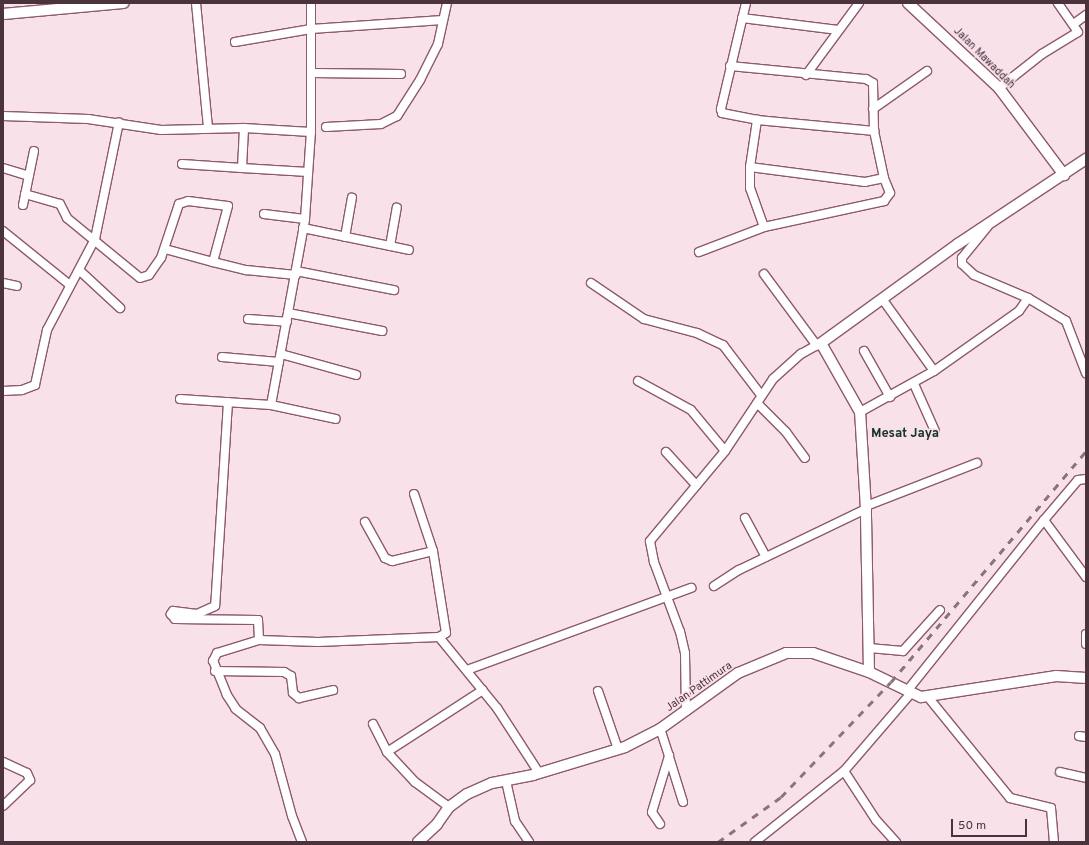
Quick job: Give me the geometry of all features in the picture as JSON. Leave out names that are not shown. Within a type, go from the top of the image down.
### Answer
[{"type":"street","points":[[3,14],[123,3]]},
{"type":"street","points":[[196,3],[208,128]]},
{"type":"street","points":[[271,405],[305,219],[311,132],[311,3]]},
{"type":"street","points":[[326,127],[381,124],[396,116],[420,80],[438,44],[447,3]]},
{"type":"street","points":[[746,3],[730,66],[722,113],[756,120],[874,131]]},
{"type":"street","points":[[806,75],[859,3]]},
{"type":"street","name":"Jalan Mawaddah","points":[[908,3],[999,88],[1064,175]]},
{"type":"street","points":[[999,88],[1042,54],[1078,32],[1075,23],[1058,3]]},
{"type":"street","points":[[1075,23],[1086,15]]},
{"type":"street","points":[[742,18],[838,30]]},
{"type":"street","points":[[235,42],[311,29],[443,20]]},
{"type":"street","points":[[699,252],[764,227],[884,201],[890,193],[884,178],[874,131],[873,109],[875,86],[870,81],[730,66]]},
{"type":"street","points":[[873,109],[927,71]]},
{"type":"street","points":[[312,73],[402,74]]},
{"type":"street","points":[[3,116],[119,122],[160,130],[244,128],[311,132]]},
{"type":"street","points":[[756,120],[750,167],[750,188],[764,227]]},
{"type":"street","points":[[3,391],[22,390],[35,385],[47,330],[95,239],[119,122]]},
{"type":"street","points":[[242,168],[244,128]]},
{"type":"street","points":[[23,205],[34,151]]},
{"type":"street","points":[[686,711],[685,653],[668,597],[654,562],[650,542],[725,451],[757,403],[761,394],[784,367],[819,345],[883,300],[958,244],[1064,175],[1086,158]]},
{"type":"street","points":[[182,164],[308,172]]},
{"type":"street","points":[[750,167],[865,182],[884,178]]},
{"type":"street","points":[[3,168],[29,176]]},
{"type":"street","points":[[25,194],[60,204],[67,218],[95,239],[140,278],[149,275],[165,249],[179,204],[188,201],[226,204],[228,209],[213,262]]},
{"type":"street","points":[[345,237],[352,198]]},
{"type":"street","points":[[390,246],[397,208]]},
{"type":"street","points":[[264,214],[305,219]]},
{"type":"street","points":[[994,220],[962,258],[962,264],[974,274],[1066,321],[1086,373]]},
{"type":"street","points":[[303,228],[409,250]]},
{"type":"street","points":[[3,231],[70,285]]},
{"type":"street","points":[[165,249],[246,270],[296,273],[394,290]]},
{"type":"street","points":[[79,270],[120,308]]},
{"type":"street","points":[[764,274],[819,345],[860,412],[866,508],[869,672]]},
{"type":"street","points":[[3,283],[17,286]]},
{"type":"street","points":[[591,283],[644,319],[698,333],[723,344],[761,394]]},
{"type":"street","points":[[883,300],[934,371]]},
{"type":"street","points":[[860,412],[914,384],[934,371],[1020,309],[1027,300]]},
{"type":"street","points":[[288,313],[382,331]]},
{"type":"street","points":[[248,319],[287,322]]},
{"type":"street","points":[[864,351],[890,397]]},
{"type":"street","points":[[222,357],[280,358],[356,375]]},
{"type":"street","points":[[638,381],[691,410],[725,451]]},
{"type":"street","points":[[914,384],[935,431]]},
{"type":"street","points":[[180,399],[271,405],[336,419]]},
{"type":"street","points":[[228,402],[215,606],[197,614],[173,611],[171,616],[175,619],[258,620],[259,640]]},
{"type":"street","points":[[757,403],[786,432],[805,458]]},
{"type":"street","points":[[666,452],[696,485]]},
{"type":"street","points":[[714,586],[739,570],[866,508],[977,463]]},
{"type":"street","points":[[755,842],[844,771],[909,692],[1044,520],[1078,480],[1086,479]]},
{"type":"street","points":[[302,842],[292,816],[275,754],[260,728],[236,709],[215,671],[213,661],[217,653],[259,640],[318,642],[440,637],[447,631],[433,551],[414,494]]},
{"type":"street","points":[[745,518],[766,557]]},
{"type":"street","points":[[1044,520],[1086,577]]},
{"type":"street","points":[[364,522],[386,558],[392,561],[433,551]]},
{"type":"street","points":[[467,670],[602,620],[648,607],[691,588]]},
{"type":"street","points":[[869,648],[903,651],[940,610]]},
{"type":"street","points":[[1086,634],[1086,644]]},
{"type":"street","points":[[440,637],[483,690],[539,773]]},
{"type":"street","name":"Jalan Pattimura","points":[[418,842],[437,824],[449,807],[467,794],[506,781],[539,773],[618,749],[660,729],[738,673],[786,653],[813,653],[869,672],[909,692],[928,697],[1056,676],[1086,678]]},
{"type":"street","points":[[215,671],[284,672],[290,676],[293,692],[299,698],[333,690]]},
{"type":"street","points":[[387,752],[483,690]]},
{"type":"street","points":[[598,691],[618,749]]},
{"type":"street","points":[[928,697],[1010,798],[1051,808],[1054,842]]},
{"type":"street","points":[[373,724],[387,752],[415,782],[449,807]]},
{"type":"street","points":[[660,729],[683,802]]},
{"type":"street","points":[[660,824],[652,812],[669,756]]},
{"type":"street","points":[[3,762],[27,773],[30,780],[3,806]]},
{"type":"street","points":[[844,771],[876,820],[896,842]]},
{"type":"street","points":[[1060,772],[1086,778]]},
{"type":"street","points":[[506,781],[515,821],[529,842]]},
{"type":"railway","points":[[718,842],[781,797],[891,682],[1086,451]]},
{"type":"district","name":"Mesat Jaya","points":[[905,434]]}]
